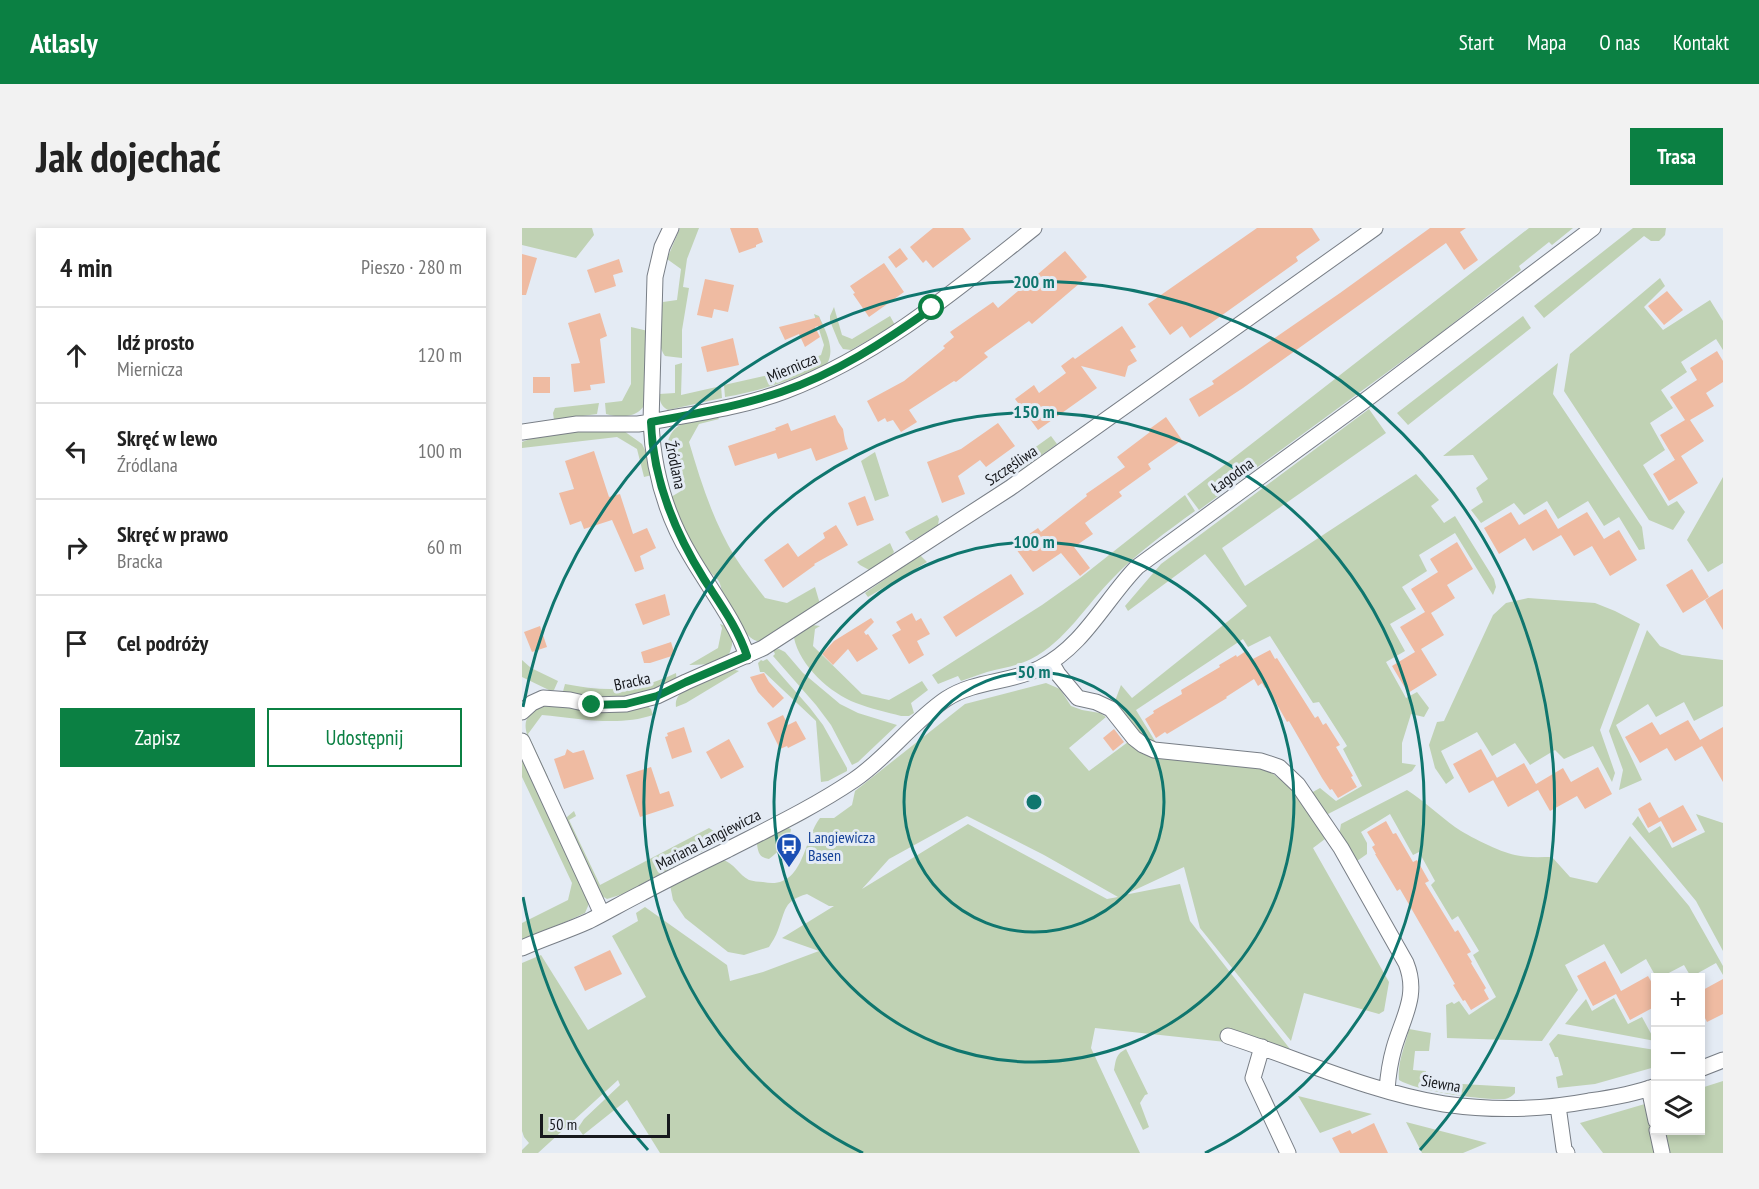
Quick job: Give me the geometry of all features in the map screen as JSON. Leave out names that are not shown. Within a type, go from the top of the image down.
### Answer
[{"type":"street","name":"Źródlana","points":[[671,228],[662,247],[655,277],[651,422],[658,474],[676,527],[689,554],[738,633],[747,656]]},
{"type":"street","name":"Miernicza","points":[[522,432],[577,424],[651,422],[759,399],[799,385],[878,344],[916,320],[1034,228]]},
{"type":"street","name":"Szczęśliwa","points":[[747,656],[782,637],[1010,488],[1375,228]]},
{"type":"street","name":"Łagodna","points":[[897,742],[948,698],[966,689],[1025,674],[1051,662],[1083,633],[1137,567],[1371,396],[1593,228]]},
{"type":"street","name":"Bracka","points":[[522,712],[532,703],[543,698],[570,700],[592,705],[626,704],[657,696],[747,656]]},
{"type":"street","points":[[1051,662],[1078,698],[1096,702],[1111,709],[1134,738],[1143,745],[1154,750],[1261,761],[1279,767],[1298,784],[1341,848],[1411,974],[1411,1000],[1394,1050],[1387,1090]]},
{"type":"street","points":[[522,741],[602,914]]},
{"type":"street","name":"Mariana Langiewicza","points":[[522,948],[602,914],[819,802],[856,778],[897,742]]},
{"type":"street","name":"Siewna","points":[[1228,1036],[1387,1090],[1444,1103],[1504,1109],[1558,1106],[1612,1097],[1651,1087]]},
{"type":"street","points":[[1262,1047],[1253,1078],[1288,1153]]},
{"type":"street","points":[[1705,1067],[1723,1060]]},
{"type":"street","points":[[1558,1106],[1564,1149],[1567,1153]]},
{"type":"street","points":[[1658,1135],[1662,1153]]},
{"type":"green space","points":[[522,228],[592,228],[594,235],[576,258],[522,245]]},
{"type":"green space","points":[[680,228],[699,228],[687,259],[683,287],[689,288],[682,330],[682,358],[665,356],[660,345],[659,330],[663,302],[677,300],[681,269],[667,259]]},
{"type":"green space","points":[[1529,228],[1573,228],[1552,245],[1549,242],[1519,266],[1521,270],[1438,335],[1199,510],[1187,494]]},
{"type":"green space","points":[[1633,228],[1666,228],[1665,235],[1659,241],[1651,241],[1644,236],[1544,318],[1534,306]]},
{"type":"green space","points":[[1660,278],[1665,286],[1644,307],[1663,330],[1710,300],[1723,321],[1723,350],[1716,339],[1681,362],[1687,372],[1661,390],[1673,408],[1650,423],[1665,450],[1643,465],[1668,506],[1677,501],[1685,512],[1673,530],[1649,520],[1564,391],[1570,354]]},
{"type":"green space","points":[[834,307],[842,335],[852,339],[890,316],[895,325],[851,350],[843,349],[830,321]]},
{"type":"green space","points":[[814,314],[819,316],[829,340],[830,352],[827,364],[777,384],[725,397],[724,385],[769,375],[821,355],[824,345]]},
{"type":"green space","points":[[1523,316],[1531,328],[1408,425],[1397,413]]},
{"type":"green space","points":[[631,327],[648,331],[645,404],[642,409],[632,415],[606,414],[605,403],[622,401],[631,384]]},
{"type":"green space","points":[[682,363],[681,395],[721,386],[722,398],[668,410],[664,407],[660,402],[659,394],[675,393],[675,365]]},
{"type":"green space","points":[[1558,363],[1553,394],[1642,527],[1645,549],[1639,550],[1619,517],[1604,526],[1588,501],[1558,519],[1547,501],[1524,515],[1514,503],[1481,523],[1471,510],[1483,502],[1476,488],[1488,479],[1473,455],[1443,456]]},
{"type":"green space","points":[[599,403],[597,414],[554,420],[555,408]]},
{"type":"green space","points":[[1369,409],[1386,433],[1222,548],[1245,586],[1416,474],[1439,500],[1431,506],[1444,523],[1455,516],[1494,579],[1496,587],[1493,595],[1455,533],[1419,555],[1427,571],[1402,587],[1416,609],[1390,624],[1405,651],[1386,662],[1406,698],[1417,692],[1429,708],[1424,717],[1411,714],[1402,743],[1402,763],[1416,765],[1412,771],[1328,814],[1323,813],[1311,793],[1320,788],[1336,801],[1362,786],[1343,749],[1347,746],[1344,741],[1319,702],[1313,703],[1270,636],[1248,647],[1243,639],[1136,710],[1155,741],[1153,742],[1144,738],[1115,701],[1121,685],[1132,698],[1247,606],[1205,554],[1128,611],[1125,606],[1161,564]]},
{"type":"green space","points":[[717,416],[719,419],[699,424],[689,442],[708,501],[727,543],[765,598],[787,603],[815,587],[820,604],[778,632],[757,641],[748,635],[733,615],[718,580],[707,569],[691,542],[671,497],[681,491],[673,459],[666,454],[671,434],[676,428],[689,421]]},
{"type":"green space","points":[[566,430],[624,431],[642,444],[652,475],[644,477],[637,449],[617,437],[522,448],[522,442],[542,434]]},
{"type":"green space","points":[[1051,436],[1057,444],[1022,469],[1016,461]]},
{"type":"green space","points":[[875,452],[889,496],[875,501],[861,461]]},
{"type":"green space","points":[[1723,477],[1723,563],[1708,572],[1687,540]]},
{"type":"green space","points":[[1185,495],[1195,511],[1152,543],[1123,569],[1103,588],[1055,643],[1031,659],[1015,665],[961,681],[958,676],[938,684],[932,675],[1080,578]]},
{"type":"green space","points":[[937,515],[938,525],[914,540],[910,540],[905,532]]},
{"type":"green space","points":[[890,543],[894,552],[871,571],[857,562]]},
{"type":"green space","points":[[920,555],[927,562],[868,597],[865,593]]},
{"type":"green space","points":[[1528,598],[1595,603],[1640,624],[1600,730],[1615,773],[1612,782],[1593,746],[1564,759],[1555,750],[1530,765],[1515,743],[1492,756],[1477,732],[1441,751],[1454,778],[1446,784],[1435,768],[1429,745],[1437,722],[1444,721],[1493,615],[1506,603]]},
{"type":"green space","points":[[720,624],[726,626],[732,639],[730,652],[725,659],[716,664],[689,665],[718,648],[722,628]]},
{"type":"green space","points":[[813,625],[820,626],[815,629],[813,646],[862,694],[889,700],[922,681],[928,690],[911,703],[914,713],[901,716],[856,703],[836,693],[817,677],[803,659],[794,638]]},
{"type":"green space","points":[[1647,630],[1660,646],[1682,655],[1723,660],[1723,706],[1694,721],[1684,702],[1656,717],[1648,704],[1616,725],[1642,780],[1619,790],[1623,770],[1609,731]]},
{"type":"green space","points":[[779,649],[840,704],[858,713],[897,725],[852,765],[831,725],[773,656],[775,654],[773,650]]},
{"type":"green space","points":[[767,659],[823,725],[847,771],[828,781],[821,782],[816,721],[764,672],[760,672],[758,663]]},
{"type":"green space","points":[[522,660],[531,668],[558,681],[554,690],[551,691],[522,677]]},
{"type":"green space","points":[[732,669],[739,671],[676,707],[677,698],[682,691]]},
{"type":"green space","points":[[676,673],[677,683],[636,696],[562,695],[565,684],[621,689],[648,684]]},
{"type":"green space","points":[[1046,683],[1060,689],[1071,706],[1100,713],[1106,717],[1069,748],[1089,771],[1128,742],[1143,754],[1162,758],[1244,764],[1268,770],[1291,788],[1325,839],[1313,848],[1389,982],[1384,1011],[1379,1014],[1304,993],[1291,1041],[1200,928],[1184,867],[1124,895],[1180,884],[1190,921],[1290,1049],[1095,1028],[1091,1048],[1140,1153],[660,1153],[627,1100],[583,1135],[578,1128],[584,1119],[620,1085],[618,1080],[538,1153],[522,1153],[529,1143],[522,1131],[522,963],[541,955],[588,1030],[646,997],[612,936],[638,921],[636,913],[645,907],[727,965],[730,981],[763,972],[819,951],[782,938],[834,906],[829,906],[807,894],[793,900],[786,907],[769,947],[744,955],[728,952],[685,918],[673,900],[670,885],[723,860],[749,880],[777,883],[787,879],[795,872],[820,818],[834,818],[852,805],[855,791],[965,704]],"holes":[[[967,816],[1044,855],[1118,897],[1107,899],[968,824],[862,889],[889,859]]]},
{"type":"green space","points":[[646,705],[651,709],[653,715],[640,719],[598,721],[542,715],[528,734],[548,777],[546,778],[527,733],[526,722],[531,713],[544,706]]},
{"type":"green space","points":[[522,755],[588,898],[588,906],[585,913],[522,939],[522,923],[568,900],[572,883],[522,777]]},
{"type":"green space","points":[[1407,790],[1455,827],[1484,843],[1520,856],[1552,857],[1570,877],[1597,883],[1630,836],[1689,906],[1723,966],[1723,975],[1716,963],[1698,973],[1689,973],[1684,965],[1669,973],[1654,973],[1646,959],[1621,974],[1604,944],[1565,965],[1578,990],[1542,1041],[1447,1038],[1446,1005],[1459,1001],[1469,1015],[1496,997],[1473,955],[1479,951],[1458,916],[1452,920],[1431,885],[1435,881],[1419,852],[1413,855],[1390,814],[1361,832],[1367,843],[1367,854],[1357,861],[1339,836],[1341,824]]},
{"type":"green space","points":[[574,811],[576,816],[569,820],[600,885],[709,828],[720,835],[752,819],[755,823],[623,894],[607,899],[602,896],[566,820]]},
{"type":"green space","points":[[1696,814],[1723,823],[1723,951],[1696,901],[1632,824],[1638,816],[1649,833],[1660,826],[1672,848],[1705,832]]},
{"type":"green space","points":[[788,828],[791,829],[790,834],[780,849],[769,859],[762,856],[757,844]]},
{"type":"green space","points":[[1614,998],[1628,1024],[1642,1017],[1651,1034],[1651,1040],[1565,1024],[1586,999],[1592,1011]]},
{"type":"green space","points":[[1409,1029],[1431,1033],[1429,1051],[1415,1051],[1413,1070],[1426,1071],[1427,1082],[1515,1087],[1515,1093],[1504,1099],[1480,1098],[1420,1088],[1399,1080],[1400,1061]]},
{"type":"green space","points":[[1558,1034],[1651,1049],[1651,1068],[1595,1084],[1558,1088],[1556,1077],[1563,1075],[1558,1057],[1555,1057],[1549,1044]]},
{"type":"green space","points":[[1126,1049],[1148,1094],[1140,1103],[1149,1127],[1143,1130],[1114,1070],[1117,1057]]},
{"type":"green space","points":[[1723,1081],[1723,1153],[1603,1153],[1580,1123],[1651,1102],[1651,1135],[1705,1135],[1705,1087]]},
{"type":"green space","points":[[1298,1096],[1372,1114],[1320,1133]]},
{"type":"green space","points":[[1406,1122],[1487,1143],[1463,1153],[1422,1153]]},
{"type":"building","points":[[730,228],[758,228],[763,242],[739,253]]},
{"type":"building","points":[[933,228],[963,228],[971,239],[933,268],[926,260],[923,263],[910,247]]},
{"type":"building","points":[[1257,228],[1312,228],[1320,240],[1296,257],[1298,261],[1190,338],[1182,326],[1170,335],[1148,304]]},
{"type":"building","points":[[1430,228],[1466,228],[1460,232],[1478,260],[1464,270],[1446,243],[1199,417],[1189,399],[1214,384],[1212,381]]},
{"type":"building","points":[[900,248],[908,259],[896,268],[888,257]]},
{"type":"building","points":[[1065,251],[1087,277],[1032,324],[1029,321],[984,353],[988,357],[956,382],[954,381],[909,410],[917,422],[901,432],[893,420],[887,422],[885,418],[878,422],[867,401],[904,381],[945,348],[943,346],[954,337],[950,332],[993,302],[998,308]]},
{"type":"building","points":[[522,254],[537,258],[526,295],[522,295]]},
{"type":"building","points":[[619,259],[623,272],[613,275],[616,286],[595,293],[587,270]]},
{"type":"building","points":[[884,263],[904,292],[869,317],[850,286]]},
{"type":"building","points":[[705,279],[734,285],[728,312],[714,309],[712,318],[697,315]]},
{"type":"building","points":[[1667,291],[1683,310],[1664,325],[1648,306]]},
{"type":"building","points":[[600,313],[607,336],[600,339],[605,383],[590,385],[591,390],[574,392],[571,364],[580,363],[568,323]]},
{"type":"building","points":[[819,317],[822,325],[815,327],[820,337],[805,347],[799,334],[785,340],[779,327]]},
{"type":"building","points":[[1122,326],[1136,347],[1130,350],[1137,361],[1128,366],[1125,377],[1081,366],[1097,388],[1038,430],[1015,399],[1034,385],[1039,393],[1066,373],[1061,366],[1073,357],[1075,359]]},
{"type":"building","points":[[733,338],[739,365],[707,372],[701,347]]},
{"type":"building","points":[[1717,351],[1723,361],[1723,382],[1706,393],[1714,406],[1690,420],[1704,441],[1675,460],[1660,435],[1685,420],[1670,397],[1697,380],[1690,368]]},
{"type":"building","points":[[533,377],[550,377],[550,393],[533,393]]},
{"type":"building","points":[[835,415],[843,429],[848,449],[816,461],[811,448],[778,459],[776,453],[735,466],[728,446],[776,430],[775,428],[788,423],[791,431]]},
{"type":"building","points":[[1166,417],[1182,440],[1148,464],[1151,469],[1119,492],[1122,496],[1085,523],[1093,534],[1074,547],[1090,568],[1080,576],[1061,553],[1033,572],[1013,545],[1038,528],[1041,532],[1087,496],[1086,494],[1125,467],[1117,457]]},
{"type":"building","points":[[998,423],[1015,446],[986,467],[980,460],[958,476],[965,494],[942,503],[927,462],[961,449]]},
{"type":"building","points":[[594,451],[609,497],[620,494],[633,534],[647,528],[656,548],[640,556],[644,569],[635,572],[612,520],[584,529],[581,521],[570,525],[559,493],[574,489],[565,461]]},
{"type":"building","points":[[1681,456],[1698,483],[1669,501],[1653,474]]},
{"type":"building","points":[[865,496],[874,520],[857,526],[848,503]]},
{"type":"building","points":[[1546,509],[1558,529],[1587,512],[1604,539],[1619,530],[1637,560],[1610,576],[1592,546],[1574,556],[1561,535],[1533,551],[1525,538],[1499,554],[1484,528],[1511,512],[1519,525]]},
{"type":"building","points":[[836,525],[848,545],[814,564],[783,588],[764,560],[788,543],[798,557],[825,538],[823,533]]},
{"type":"building","points":[[1457,542],[1473,569],[1447,585],[1455,598],[1431,613],[1444,635],[1421,649],[1437,675],[1408,693],[1392,666],[1415,652],[1400,627],[1425,612],[1411,589],[1438,572],[1430,559]]},
{"type":"building","points":[[1692,569],[1709,597],[1683,613],[1666,585]]},
{"type":"building","points":[[1011,574],[1024,594],[956,637],[943,617]]},
{"type":"building","points":[[1723,589],[1723,630],[1705,600]]},
{"type":"building","points":[[665,594],[670,615],[643,625],[635,604]]},
{"type":"building","points":[[912,613],[916,621],[921,618],[930,634],[917,641],[924,655],[909,664],[892,635],[901,630],[896,622]]},
{"type":"building","points":[[871,618],[874,622],[864,632],[868,634],[878,649],[857,662],[848,649],[833,665],[822,654],[834,641]]},
{"type":"building","points":[[540,626],[547,647],[532,652],[524,632]]},
{"type":"building","points":[[671,642],[675,655],[644,663],[641,652]]},
{"type":"building","points":[[1270,650],[1315,718],[1318,716],[1323,725],[1326,723],[1340,745],[1336,747],[1357,787],[1338,798],[1322,778],[1267,687],[1265,688],[1262,683],[1258,686],[1254,679],[1167,734],[1165,732],[1156,738],[1145,719],[1154,713],[1153,711],[1182,694],[1181,690],[1236,655],[1237,657],[1246,651],[1251,660]]},
{"type":"building","points":[[764,673],[784,698],[773,708],[758,692],[750,677]]},
{"type":"building","points":[[783,715],[788,725],[796,721],[806,739],[788,748],[787,746],[780,749],[767,723]]},
{"type":"building","points":[[1688,720],[1700,740],[1723,727],[1723,782],[1702,746],[1675,761],[1667,748],[1640,763],[1625,737],[1652,722],[1660,735]]},
{"type":"building","points":[[684,727],[692,752],[672,759],[665,737],[668,736],[667,733]]},
{"type":"building","points":[[1114,729],[1124,742],[1113,751],[1103,738]]},
{"type":"building","points":[[729,739],[744,767],[721,779],[706,752]]},
{"type":"building","points":[[567,749],[573,753],[584,750],[594,779],[564,789],[554,759],[565,755]]},
{"type":"building","points":[[1481,749],[1497,778],[1469,793],[1453,764]]},
{"type":"building","points":[[1524,763],[1536,784],[1563,768],[1571,782],[1598,767],[1612,794],[1585,809],[1577,796],[1550,811],[1538,790],[1508,807],[1493,780]]},
{"type":"building","points":[[651,767],[660,794],[669,791],[674,806],[640,817],[626,775]]},
{"type":"building","points":[[1650,802],[1659,818],[1683,805],[1697,830],[1673,843],[1661,821],[1648,828],[1638,809]]},
{"type":"building","points":[[1386,821],[1413,862],[1417,860],[1429,881],[1425,883],[1455,932],[1458,930],[1471,952],[1467,954],[1486,988],[1484,990],[1489,999],[1471,1010],[1453,985],[1455,984],[1400,889],[1397,891],[1375,854],[1372,847],[1375,845],[1367,832]]},
{"type":"building","points":[[610,950],[622,974],[585,991],[574,967]]},
{"type":"building","points":[[1605,961],[1621,991],[1648,976],[1651,981],[1651,1009],[1630,1020],[1616,994],[1593,1006],[1577,976]]},
{"type":"building","points":[[1723,979],[1723,1014],[1707,1022],[1705,1018],[1705,989]]},
{"type":"building","points":[[1374,1123],[1388,1153],[1340,1153],[1332,1138],[1350,1130],[1352,1134]]},
{"type":"place","name":"Langiewicza Basen","points":[[789,869]]},
{"type":"route","points":[[592,705],[626,704],[657,696],[747,656],[738,633],[689,554],[664,498],[658,474],[651,422],[734,405],[783,392],[859,356],[932,308]]}]
